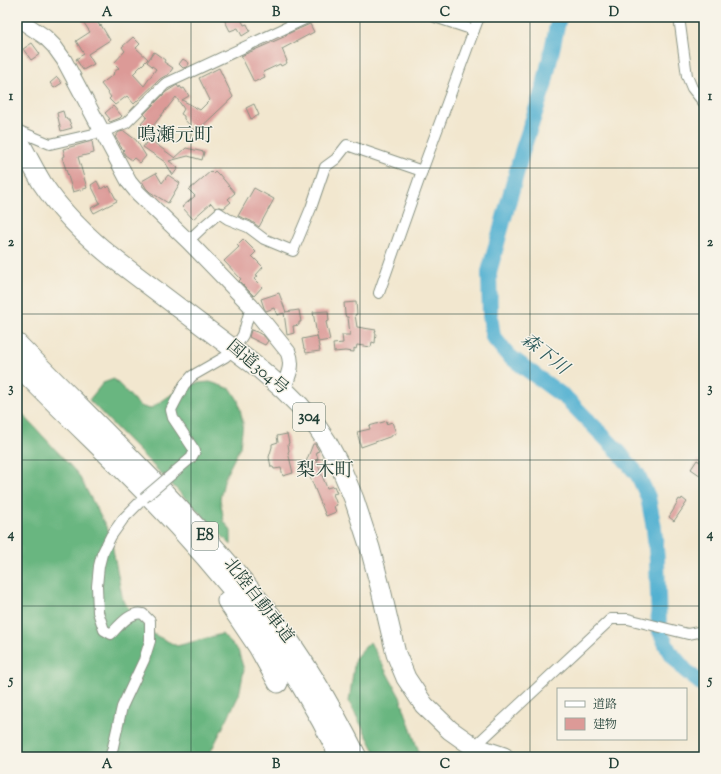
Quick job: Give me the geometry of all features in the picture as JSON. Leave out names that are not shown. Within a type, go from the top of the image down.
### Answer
[{"type":"highway","name":"国道304号","points":[[17,137],[31,165],[54,200],[96,244],[261,370],[283,389],[315,424],[341,468],[354,499],[370,548],[396,654],[406,678],[424,705],[450,730],[474,747],[504,757]]},
{"type":"highway","name":"北陸自動車道","points":[[17,343],[154,482],[237,572],[270,614],[298,654],[342,726],[357,757]]},
{"type":"highway","name":"北陸自動車道","points":[[17,365],[138,485],[227,583],[259,623],[286,663],[309,699],[340,757]]},
{"type":"highway","points":[[82,430],[96,448],[136,488],[166,522],[212,580],[258,647],[278,683]]},
{"type":"highway","points":[[342,726],[360,757]]},
{"type":"street","points":[[17,130],[50,144],[102,132],[126,123],[165,84],[309,17]]},
{"type":"street","points":[[435,17],[474,30]]},
{"type":"street","points":[[379,293],[479,17]]},
{"type":"street","points":[[679,17],[687,76],[692,88],[704,103]]},
{"type":"street","points":[[17,18],[45,37],[54,46],[64,60],[129,182],[138,193],[251,306],[288,352],[291,366],[283,389]]},
{"type":"street","points":[[188,242],[219,213],[228,219],[248,227],[264,239],[293,250],[311,208],[325,167],[336,159],[347,145],[422,171]]},
{"type":"street","points":[[110,757],[122,707],[144,660],[150,641],[150,621],[144,615],[139,614],[128,617],[112,634],[104,630],[98,612],[97,586],[102,554],[111,536],[123,519],[144,498],[191,458],[195,451],[173,418],[171,410],[184,385],[192,376],[225,357],[234,349],[243,335],[251,306]]},
{"type":"street","points":[[474,747],[611,619],[628,619],[688,634],[704,631]]},
{"type":"green space","points":[[114,379],[140,406],[150,409],[187,384],[210,382],[231,389],[238,400],[243,423],[240,447],[225,477],[220,499],[224,521],[231,531],[231,545],[89,400],[103,383]]},
{"type":"green space","points":[[17,408],[78,474],[110,534],[123,601],[137,618],[155,635],[177,646],[222,634],[238,650],[244,670],[239,695],[208,757],[17,757]]},
{"type":"green space","points":[[370,642],[400,697],[419,753],[426,757],[378,757],[349,702],[355,658]]},
{"type":"building","points":[[80,17],[94,17],[110,40],[88,54],[94,64],[83,70],[76,59],[84,54],[76,41],[90,32]]},
{"type":"building","points":[[223,17],[240,17],[244,25],[247,24],[250,31],[242,36],[238,28],[230,31]]},
{"type":"building","points":[[310,24],[314,32],[282,49],[287,63],[281,66],[280,64],[263,72],[265,77],[254,82],[241,56]]},
{"type":"building","points":[[133,37],[140,44],[136,48],[148,59],[133,74],[144,86],[156,69],[147,62],[154,52],[165,60],[164,62],[173,68],[168,75],[160,79],[134,104],[127,96],[115,105],[109,99],[111,97],[101,84],[119,68],[114,63],[125,51],[122,47]]},
{"type":"building","points":[[32,43],[40,54],[31,60],[23,49]]},
{"type":"building","points":[[183,59],[189,63],[187,67],[183,68],[179,64]]},
{"type":"building","points":[[219,68],[233,97],[196,132],[181,114],[184,109],[176,97],[149,131],[141,124],[147,117],[144,114],[166,92],[177,85],[179,88],[180,86],[182,89],[184,88],[189,96],[182,100],[200,110],[210,100],[199,78]]},
{"type":"building","points":[[57,77],[62,83],[54,88],[50,83]]},
{"type":"building","points":[[254,104],[259,115],[251,119],[246,108]]},
{"type":"building","points":[[113,106],[122,116],[110,122],[108,120],[110,119],[105,113]]},
{"type":"building","points":[[63,111],[65,118],[69,120],[72,128],[61,131],[57,113]]},
{"type":"building","points":[[124,131],[136,140],[146,156],[140,163],[134,158],[132,160],[125,155],[124,150],[115,137],[119,132]]},
{"type":"building","points":[[149,139],[175,158],[186,148],[204,152],[202,160],[188,156],[169,161],[178,168],[173,175],[165,162],[143,147]]},
{"type":"building","points":[[92,141],[94,153],[78,157],[87,188],[73,192],[62,157],[65,156],[63,149]]},
{"type":"building","points":[[211,171],[213,173],[215,171],[219,174],[235,193],[228,199],[231,202],[224,208],[215,208],[211,203],[193,219],[182,207],[195,196],[189,190]]},
{"type":"building","points":[[156,173],[162,183],[168,175],[180,183],[168,203],[150,192],[142,181]]},
{"type":"building","points":[[97,181],[101,189],[109,186],[117,201],[94,213],[91,208],[100,203],[91,185]]},
{"type":"building","points":[[254,188],[274,199],[259,227],[251,221],[238,216]]},
{"type":"building","points":[[243,239],[256,252],[252,256],[263,267],[256,275],[258,276],[254,279],[262,287],[254,296],[239,281],[241,279],[224,261],[239,247],[237,245]]},
{"type":"building","points":[[279,293],[286,312],[299,310],[301,322],[299,322],[299,325],[293,326],[294,333],[287,335],[284,313],[277,315],[274,308],[266,311],[261,299]]},
{"type":"building","points":[[356,302],[357,314],[355,315],[357,327],[376,330],[375,343],[372,342],[371,347],[357,345],[356,349],[354,348],[354,352],[334,352],[333,344],[343,343],[342,335],[350,335],[348,317],[346,317],[345,314],[344,303]]},
{"type":"building","points":[[328,311],[329,321],[326,322],[330,340],[318,342],[320,351],[306,353],[302,339],[317,336],[318,341],[313,312]]},
{"type":"building","points":[[251,330],[264,336],[268,341],[265,345],[249,337]]},
{"type":"building","points":[[387,421],[386,424],[392,422],[396,433],[392,436],[361,447],[357,432],[370,429],[369,426]]},
{"type":"building","points":[[287,434],[289,443],[288,452],[293,473],[283,476],[281,468],[274,469],[271,467],[269,457],[272,444],[278,442],[277,436]]},
{"type":"building","points":[[313,444],[315,444],[319,451],[316,452],[318,459],[316,460],[327,488],[334,486],[337,493],[333,494],[337,505],[334,506],[336,512],[326,516],[308,472],[310,471],[306,462]]},
{"type":"building","points":[[697,460],[704,464],[704,478],[691,469]]},
{"type":"building","points":[[682,498],[687,502],[674,521],[669,517],[679,499],[681,500]]},
{"type":"waterway","name":"森下川","points":[[559,17],[544,86],[523,149],[489,272],[490,315],[493,337],[509,356],[567,399],[617,450],[638,475],[648,497],[654,528],[657,560],[659,629],[669,651],[685,670],[704,686]]},
{"type":"district","name":"鳴瀬元町","points":[[175,136]]},
{"type":"district","name":"梨木町","points":[[325,471]]}]
